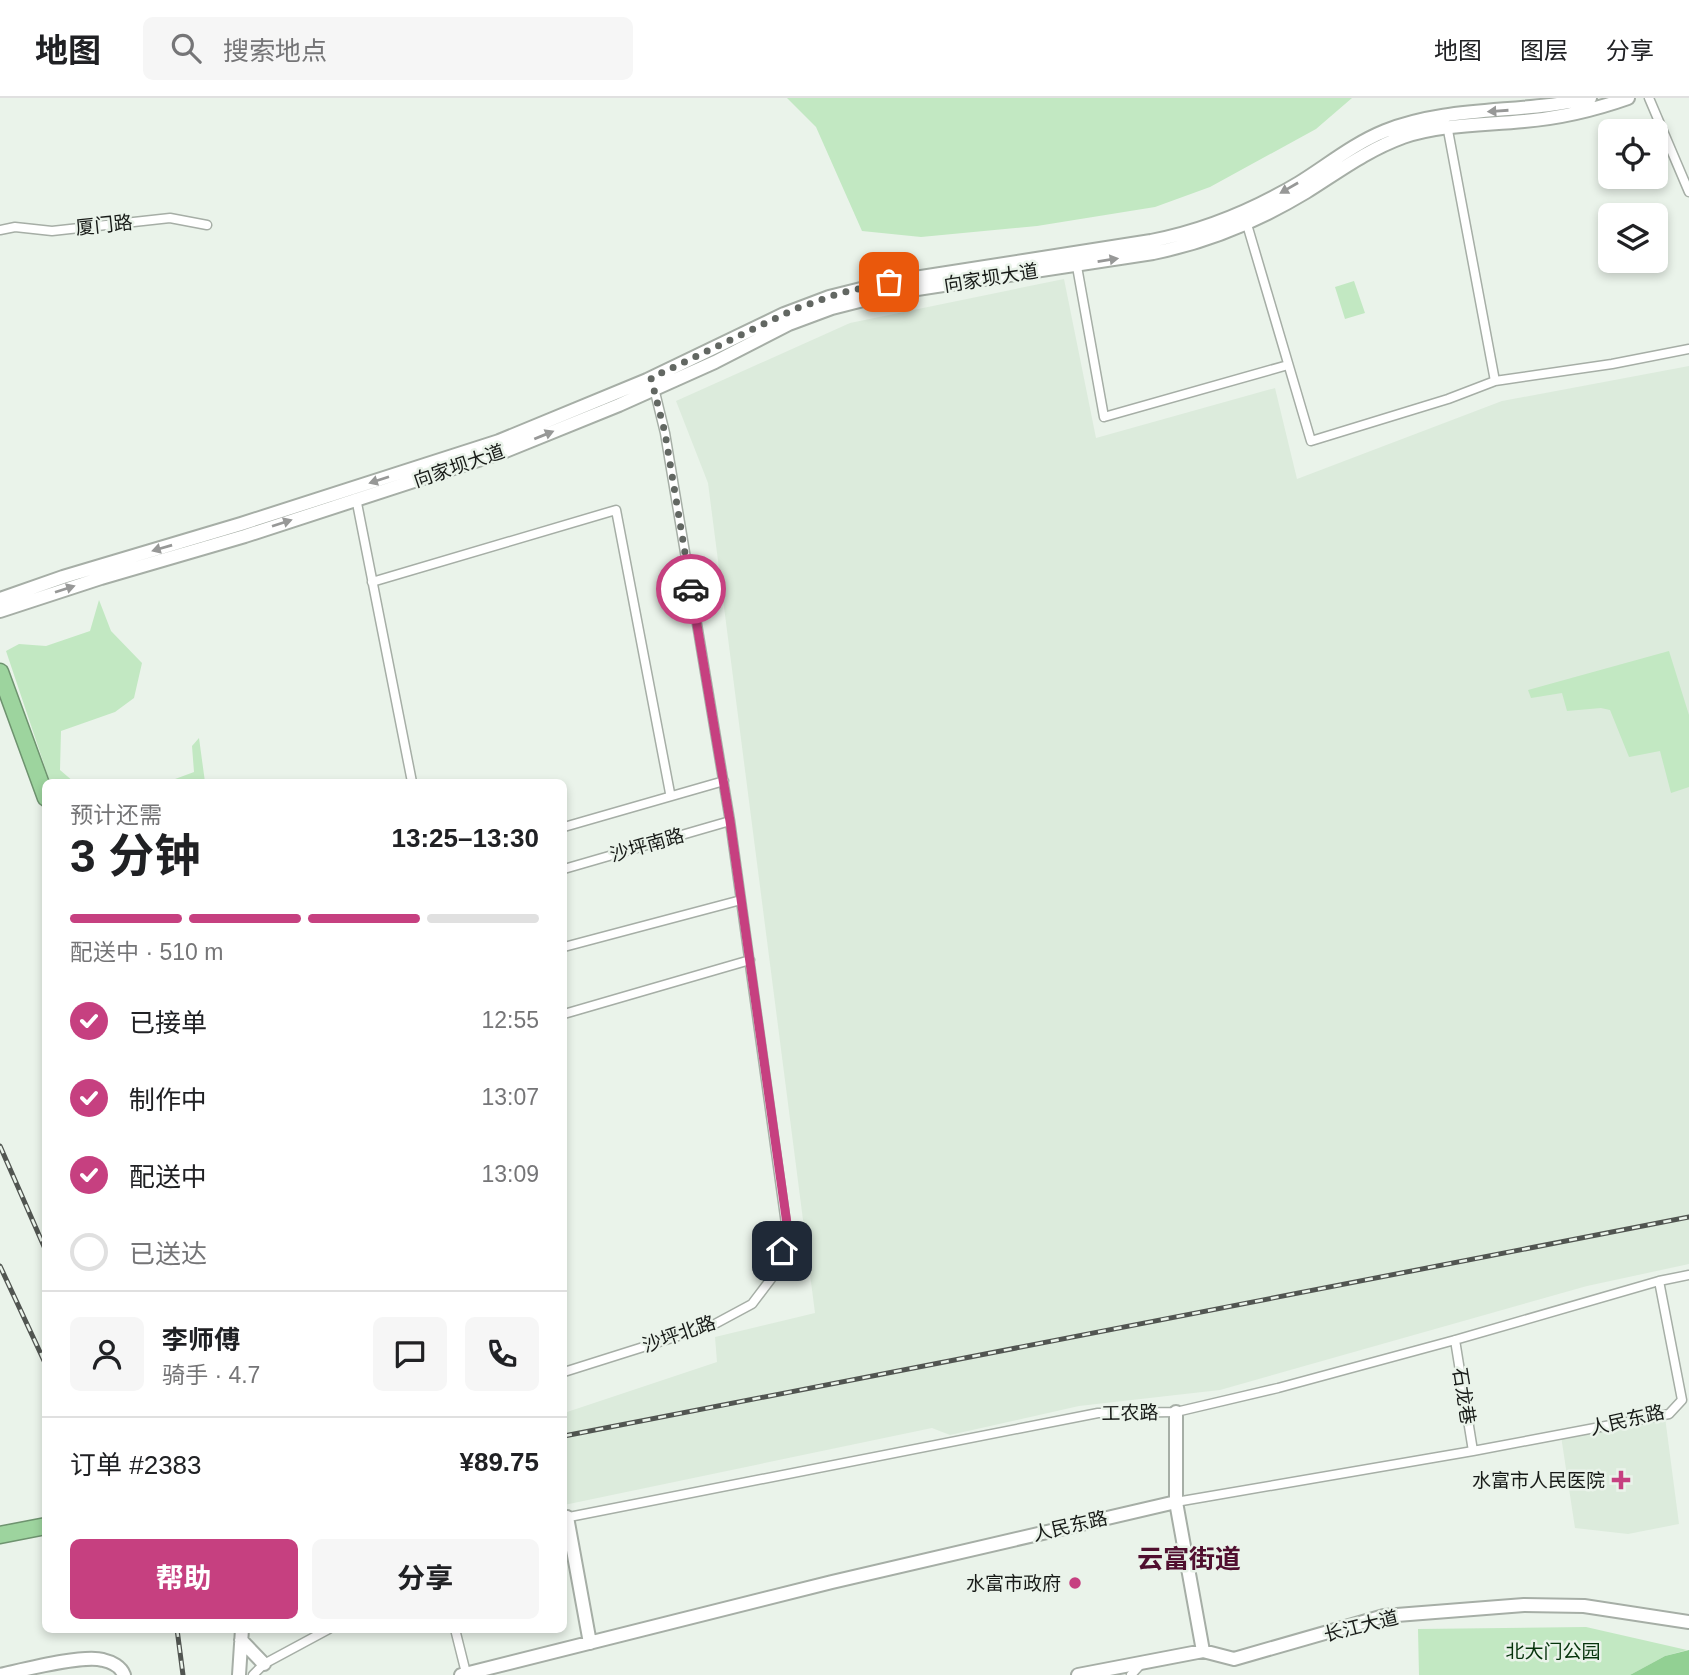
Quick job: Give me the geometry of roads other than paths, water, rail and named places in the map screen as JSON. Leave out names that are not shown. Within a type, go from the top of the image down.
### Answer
[{"type":"highway","points":[[0,672],[42,788]]},
{"type":"highway","points":[[0,1535],[42,1527]]},
{"type":"main road","name":"向家坝大道","points":[[0,599],[503,452],[789,324],[843,305],[891,293],[1075,259],[1171,249],[1209,238],[1245,218],[1296,198],[1375,149],[1446,121],[1590,98]]},
{"type":"main road","name":"向家坝大道","points":[[1446,121],[1564,116],[1628,98]]},
{"type":"main road","name":"向家坝大道","points":[[0,611],[355,494]]},
{"type":"main road","points":[[1176,1412],[1176,1502],[1203,1651]]},
{"type":"main road","name":"人民东路","points":[[463,1674],[832,1582],[1176,1502]]},
{"type":"main road","points":[[567,1527],[590,1643]]},
{"type":"main road","name":"长江大道","points":[[1079,1675],[1203,1651],[1234,1659],[1384,1616],[1524,1605],[1584,1606],[1689,1622]]},
{"type":"main road","points":[[241,1634],[264,1664]]},
{"type":"main road","points":[[239,1675],[241,1634]]},
{"type":"main road","points":[[0,1675],[101,1659],[121,1668],[124,1675]]},
{"type":"street","points":[[1649,98],[1689,192]]},
{"type":"street","points":[[1446,121],[1494,380]]},
{"type":"street","name":"厦门路","points":[[0,230],[15,227],[52,231],[170,218],[207,225]]},
{"type":"street","points":[[1245,218],[1311,441],[1448,399],[1494,380],[1612,364],[1689,349]]},
{"type":"street","points":[[1075,259],[1104,417],[1288,365]]},
{"type":"street","points":[[567,1013],[750,960],[724,781],[665,433],[653,384]]},
{"type":"street","points":[[355,494],[411,779]]},
{"type":"street","points":[[372,582],[616,510],[670,793]]},
{"type":"street","points":[[567,826],[724,781]]},
{"type":"street","name":"沙坪南路","points":[[567,868],[730,821]]},
{"type":"street","points":[[567,946],[741,900]]},
{"type":"street","name":"沙坪北路","points":[[567,1371],[713,1325],[752,1304],[777,1270],[788,1231],[750,960]]},
{"type":"street","name":"工农路","points":[[567,1517],[1098,1413],[1176,1412],[1278,1388],[1659,1281],[1689,1275]]},
{"type":"street","name":"人民东路","points":[[1176,1502],[1669,1414],[1682,1400],[1659,1281]]},
{"type":"street","name":"石龙巷","points":[[1455,1340],[1473,1451]]},
{"type":"street","points":[[253,1675],[264,1664],[322,1633]]},
{"type":"street","points":[[456,1633],[463,1674]]},
{"type":"street","points":[[1131,1675],[1143,1662]]},
{"type":"railway","points":[[0,1146],[42,1242]]},
{"type":"railway","points":[[567,1435],[1689,1217]]},
{"type":"railway","points":[[0,1266],[42,1356]]},
{"type":"railway","points":[[178,1633],[183,1675]]},
{"type":"place","name":"水富市人民医院","points":[[1621,1480]]},
{"type":"place","name":"水富市政府","points":[[1075,1583]]},
{"type":"district","name":"云富街道","points":[[1189,1559]]},
{"type":"park label","name":"北大门公园","points":[[1553,1651]]}]
